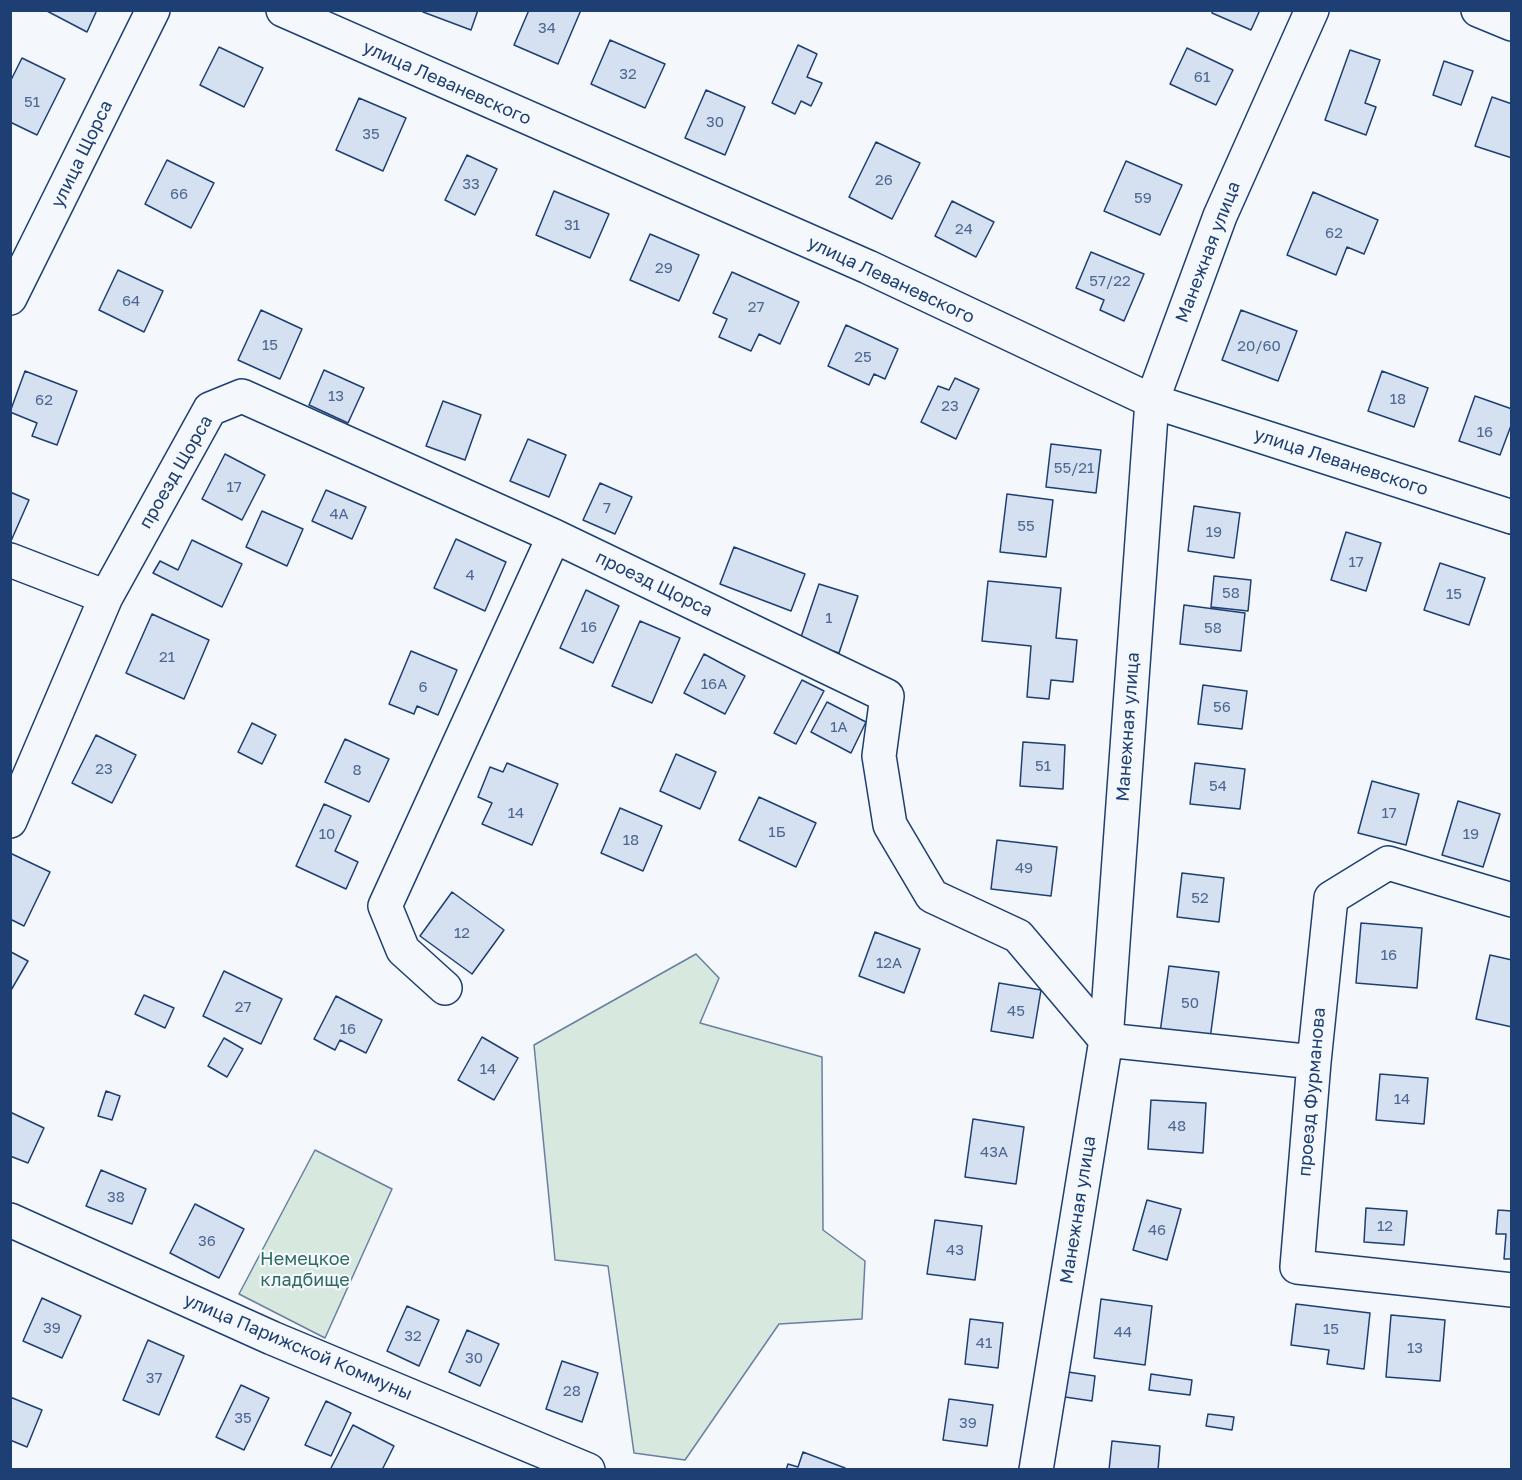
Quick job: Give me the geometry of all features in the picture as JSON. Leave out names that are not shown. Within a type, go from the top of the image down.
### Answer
[{"type":"street","name":"улица Щорса","points":[[15,277],[153,10]]},
{"type":"street","name":"улица Леваневского","points":[[283,10],[868,267],[1152,401],[1512,517]]},
{"type":"street","name":"Манежная улица","points":[[1035,1470],[1106,1040],[1152,401],[1220,216],[1312,10]]},
{"type":"street","points":[[1478,10],[1512,24]]},
{"type":"street","name":"проезд Щорса","points":[[10,821],[106,597],[210,409],[242,396],[554,536],[887,696],[879,756],[890,825],[932,896],[1018,936],[1106,1040]]},
{"type":"street","points":[[445,988],[403,950],[385,906],[554,536]]},
{"type":"street","points":[[10,560],[106,597]]},
{"type":"street","name":"проезд Фурманова","points":[[1512,900],[1388,863],[1331,898],[1314,1062],[1297,1267],[1512,1290]]},
{"type":"street","points":[[1106,1040],[1314,1062]]},
{"type":"street","name":"улица Парижской Коммуны","points":[[10,1220],[272,1338],[588,1470]]},
{"type":"green space","points":[[696,954],[719,978],[700,1023],[822,1057],[823,1230],[865,1261],[862,1319],[779,1324],[685,1460],[634,1453],[608,1266],[555,1260],[534,1045]]},
{"type":"green space","name":"Немецкое кладбище","points":[[315,1150],[392,1189],[325,1338],[239,1294]]},
{"type":"building","points":[[45,10],[97,10],[87,32]]},
{"type":"building","points":[[424,10],[478,10],[471,30],[423,12]]},
{"type":"building","points":[[529,10],[581,10],[558,64],[514,45]]},
{"type":"building","points":[[1213,10],[1260,10],[1251,30],[1212,13]]},
{"type":"building","points":[[610,40],[665,64],[645,108],[591,84]]},
{"type":"building","points":[[798,45],[817,54],[807,77],[822,83],[811,106],[801,101],[795,114],[772,103]]},
{"type":"building","points":[[219,47],[263,68],[244,107],[200,85]]},
{"type":"building","points":[[1187,48],[1233,70],[1216,105],[1170,84]]},
{"type":"building","points":[[1350,50],[1380,60],[1365,103],[1376,107],[1366,135],[1325,120]]},
{"type":"building","points":[[22,58],[65,79],[37,135],[10,122],[10,82]]},
{"type":"building","points":[[1444,61],[1473,71],[1461,105],[1433,95]]},
{"type":"building","points":[[706,90],[745,107],[725,155],[685,138]]},
{"type":"building","points":[[1492,97],[1512,104],[1512,158],[1475,146]]},
{"type":"building","points":[[359,98],[406,118],[383,171],[336,150]]},
{"type":"building","points":[[876,142],[920,163],[892,219],[849,197]]},
{"type":"building","points":[[467,155],[497,169],[475,215],[445,200]]},
{"type":"building","points":[[167,160],[214,183],[191,228],[145,204]]},
{"type":"building","points":[[1126,161],[1182,185],[1160,235],[1104,211]]},
{"type":"building","points":[[554,191],[609,214],[590,258],[536,235]]},
{"type":"building","points":[[1313,192],[1378,220],[1364,254],[1347,247],[1336,275],[1287,255]]},
{"type":"building","points":[[952,201],[994,222],[976,257],[935,236]]},
{"type":"building","points":[[650,234],[699,255],[679,301],[630,280]]},
{"type":"building","points":[[1091,252],[1144,274],[1124,321],[1100,310],[1104,300],[1076,288]]},
{"type":"building","points":[[118,270],[163,291],[144,332],[99,310]]},
{"type":"building","points":[[732,272],[799,302],[780,344],[759,334],[751,351],[719,337],[727,319],[713,313]]},
{"type":"building","points":[[261,310],[302,329],[280,379],[238,360]]},
{"type":"building","points":[[1241,310],[1297,331],[1278,381],[1222,360]]},
{"type":"building","points":[[846,325],[898,349],[885,379],[874,374],[869,385],[828,366]]},
{"type":"building","points":[[324,370],[364,388],[348,423],[309,405]]},
{"type":"building","points":[[25,371],[77,391],[57,445],[32,436],[37,423],[10,412]]},
{"type":"building","points":[[1382,371],[1428,388],[1414,427],[1368,411]]},
{"type":"building","points":[[955,378],[979,389],[956,439],[921,422],[938,386],[949,390]]},
{"type":"building","points":[[1475,396],[1512,409],[1512,423],[1500,455],[1459,441]]},
{"type":"building","points":[[443,401],[481,415],[465,460],[426,446]]},
{"type":"building","points":[[528,439],[566,455],[549,497],[510,481]]},
{"type":"building","points":[[1051,444],[1101,450],[1096,493],[1046,487]]},
{"type":"building","points":[[225,454],[265,475],[242,520],[202,499]]},
{"type":"building","points":[[600,483],[632,497],[615,534],[583,520]]},
{"type":"building","points":[[326,490],[366,507],[352,539],[312,521]]},
{"type":"building","points":[[10,492],[29,500],[11,541],[10,541]]},
{"type":"building","points":[[1007,494],[1053,500],[1046,557],[1000,552]]},
{"type":"building","points":[[1194,506],[1240,513],[1234,558],[1188,551]]},
{"type":"building","points":[[262,511],[303,529],[287,566],[246,547]]},
{"type":"building","points":[[1346,532],[1381,543],[1366,591],[1331,580]]},
{"type":"building","points":[[456,539],[506,562],[485,611],[434,588]]},
{"type":"building","points":[[192,540],[242,564],[222,607],[153,573],[160,561],[178,570]]},
{"type":"building","points":[[734,547],[805,574],[791,611],[720,584]]},
{"type":"building","points":[[1440,563],[1485,578],[1469,625],[1424,610]]},
{"type":"building","points":[[1214,576],[1251,580],[1248,611],[1211,607]]},
{"type":"building","points":[[988,581],[1061,588],[1056,638],[1077,640],[1073,682],[1051,680],[1049,699],[1027,697],[1031,646],[982,641]]},
{"type":"building","points":[[819,584],[858,596],[839,653],[800,640]]},
{"type":"building","points":[[586,590],[619,606],[593,663],[560,648]]},
{"type":"building","points":[[1184,605],[1245,613],[1241,651],[1180,644]]},
{"type":"building","points":[[152,614],[209,640],[184,699],[126,673]]},
{"type":"building","points":[[640,621],[680,638],[652,703],[612,686]]},
{"type":"building","points":[[411,651],[457,670],[438,715],[417,706],[414,714],[389,704]]},
{"type":"building","points":[[704,654],[745,676],[725,714],[684,693]]},
{"type":"building","points":[[802,680],[824,691],[796,744],[774,733]]},
{"type":"building","points":[[1203,685],[1247,691],[1242,729],[1198,724]]},
{"type":"building","points":[[827,702],[866,722],[851,753],[811,732]]},
{"type":"building","points":[[252,723],[276,735],[262,764],[238,752]]},
{"type":"building","points":[[96,735],[136,755],[112,803],[72,783]]},
{"type":"building","points":[[345,739],[389,759],[369,802],[325,782]]},
{"type":"building","points":[[1023,742],[1065,745],[1063,789],[1020,786]]},
{"type":"building","points":[[676,754],[716,772],[700,809],[660,791]]},
{"type":"building","points":[[507,763],[558,784],[532,845],[482,824],[492,803],[478,797],[490,767],[503,772]]},
{"type":"building","points":[[1195,763],[1245,769],[1240,809],[1190,804]]},
{"type":"building","points":[[1372,781],[1419,794],[1406,845],[1358,833]]},
{"type":"building","points":[[759,797],[816,823],[796,867],[739,840]]},
{"type":"building","points":[[1458,801],[1500,814],[1483,867],[1442,855]]},
{"type":"building","points":[[324,804],[351,816],[335,851],[358,862],[346,889],[296,866]]},
{"type":"building","points":[[620,808],[662,826],[643,871],[601,853]]},
{"type":"building","points":[[997,840],[1057,847],[1051,896],[991,889]]},
{"type":"building","points":[[10,853],[50,872],[24,926],[10,919]]},
{"type":"building","points":[[1182,873],[1224,878],[1219,922],[1177,917]]},
{"type":"building","points":[[452,892],[504,930],[472,974],[420,936]]},
{"type":"building","points":[[1361,923],[1422,928],[1417,988],[1356,983]]},
{"type":"building","points":[[875,932],[920,949],[904,993],[859,976]]},
{"type":"building","points":[[10,953],[28,961],[10,992]]},
{"type":"building","points":[[1490,955],[1512,960],[1512,1027],[1476,1019]]},
{"type":"building","points":[[1169,966],[1219,972],[1210,1039],[1160,1033]]},
{"type":"building","points":[[224,971],[282,999],[261,1044],[203,1016]]},
{"type":"building","points":[[999,983],[1041,990],[1033,1038],[991,1031]]},
{"type":"building","points":[[144,995],[174,1008],[165,1028],[135,1014]]},
{"type":"building","points":[[336,996],[382,1020],[366,1053],[340,1040],[335,1050],[314,1039]]},
{"type":"building","points":[[482,1037],[518,1058],[494,1100],[458,1080]]},
{"type":"building","points":[[224,1038],[243,1049],[227,1077],[208,1066]]},
{"type":"building","points":[[1380,1074],[1428,1078],[1424,1124],[1376,1120]]},
{"type":"building","points":[[106,1091],[120,1096],[112,1120],[98,1116]]},
{"type":"building","points":[[1151,1100],[1206,1103],[1203,1153],[1148,1149]]},
{"type":"building","points":[[10,1112],[44,1128],[28,1163],[10,1156]]},
{"type":"building","points":[[973,1119],[1024,1127],[1016,1184],[965,1177]]},
{"type":"building","points":[[101,1170],[146,1189],[132,1224],[86,1206]]},
{"type":"building","points":[[1147,1200],[1181,1209],[1167,1260],[1133,1250]]},
{"type":"building","points":[[195,1204],[244,1229],[219,1278],[170,1253]]},
{"type":"building","points":[[1366,1208],[1407,1211],[1404,1245],[1364,1242]]},
{"type":"building","points":[[1498,1210],[1512,1211],[1512,1259],[1504,1259],[1506,1234],[1496,1234]]},
{"type":"building","points":[[935,1220],[982,1226],[975,1280],[927,1274]]},
{"type":"building","points":[[42,1298],[81,1316],[62,1358],[23,1341]]},
{"type":"building","points":[[1101,1299],[1152,1306],[1145,1365],[1094,1358]]},
{"type":"building","points":[[1296,1304],[1370,1313],[1364,1369],[1327,1364],[1329,1350],[1291,1345]]},
{"type":"building","points":[[407,1306],[439,1320],[419,1366],[387,1351]]},
{"type":"building","points":[[1391,1315],[1445,1320],[1440,1381],[1386,1377]]},
{"type":"building","points":[[970,1319],[1003,1323],[998,1368],[965,1364]]},
{"type":"building","points":[[467,1330],[499,1344],[480,1386],[449,1372]]},
{"type":"building","points":[[148,1340],[184,1356],[159,1415],[123,1400]]},
{"type":"building","points":[[562,1361],[598,1373],[582,1422],[546,1409]]},
{"type":"building","points":[[1068,1372],[1095,1376],[1092,1401],[1065,1397]]},
{"type":"building","points":[[1151,1374],[1192,1380],[1190,1395],[1149,1390]]},
{"type":"building","points":[[241,1385],[269,1398],[244,1450],[216,1437]]},
{"type":"building","points":[[10,1397],[42,1410],[27,1447],[10,1440]]},
{"type":"building","points":[[949,1399],[993,1405],[987,1446],[943,1440]]},
{"type":"building","points":[[326,1401],[351,1413],[331,1456],[305,1445]]},
{"type":"building","points":[[1208,1414],[1234,1417],[1232,1430],[1206,1426]]},
{"type":"building","points":[[353,1425],[394,1446],[382,1470],[330,1470]]},
{"type":"building","points":[[1112,1441],[1160,1446],[1158,1470],[1109,1470]]},
{"type":"building","points":[[803,1452],[845,1468],[845,1470],[786,1470],[788,1464],[798,1467]]}]
